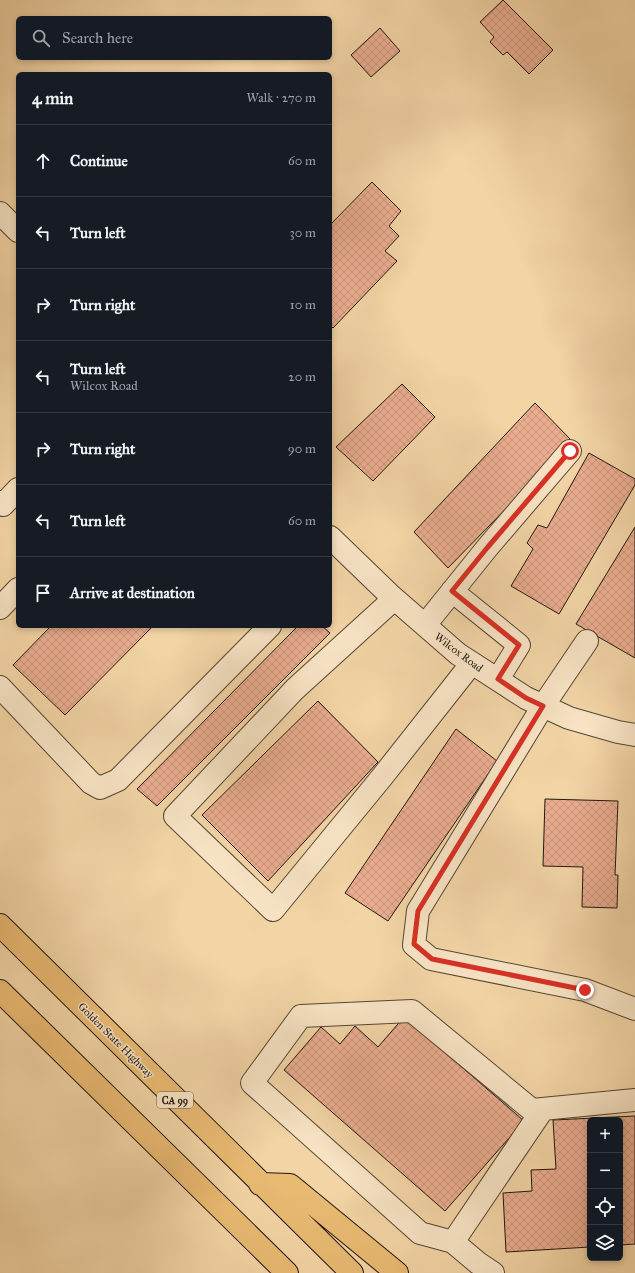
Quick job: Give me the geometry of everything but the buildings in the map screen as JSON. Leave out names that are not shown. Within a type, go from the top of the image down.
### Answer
[{"type":"highway","name":"Golden State Highway","points":[[0,925],[260,1184],[352,1273]]},
{"type":"highway","points":[[0,991],[287,1273]]},
{"type":"highway","points":[[260,1184],[290,1185],[397,1273]]},
{"type":"street","points":[[425,625],[487,548],[570,451]]},
{"type":"street","points":[[0,502],[3,505],[16,492]]},
{"type":"street","name":"Wilcox Road","points":[[334,549],[458,654],[526,698],[569,718],[632,728]]},
{"type":"street","points":[[0,608],[16,591]]},
{"type":"street","points":[[452,591],[519,645],[498,679]]},
{"type":"street","points":[[394,599],[295,689],[175,816],[273,910],[382,777],[472,663]]},
{"type":"street","points":[[0,687],[91,783],[100,788],[118,780],[268,628]]},
{"type":"street","points":[[587,641],[543,706],[418,911],[414,944],[432,959],[585,990],[635,1009]]},
{"type":"street","points":[[493,1273],[478,1263],[453,1242],[420,1233],[252,1083],[302,1016],[412,1011],[532,1110],[635,1100]]},
{"type":"street","points":[[453,1242],[543,1109]]},
{"type":"route","points":[[570,451],[452,591],[519,645],[498,679],[526,698],[543,706],[418,911],[414,944],[432,959],[585,990]]}]
